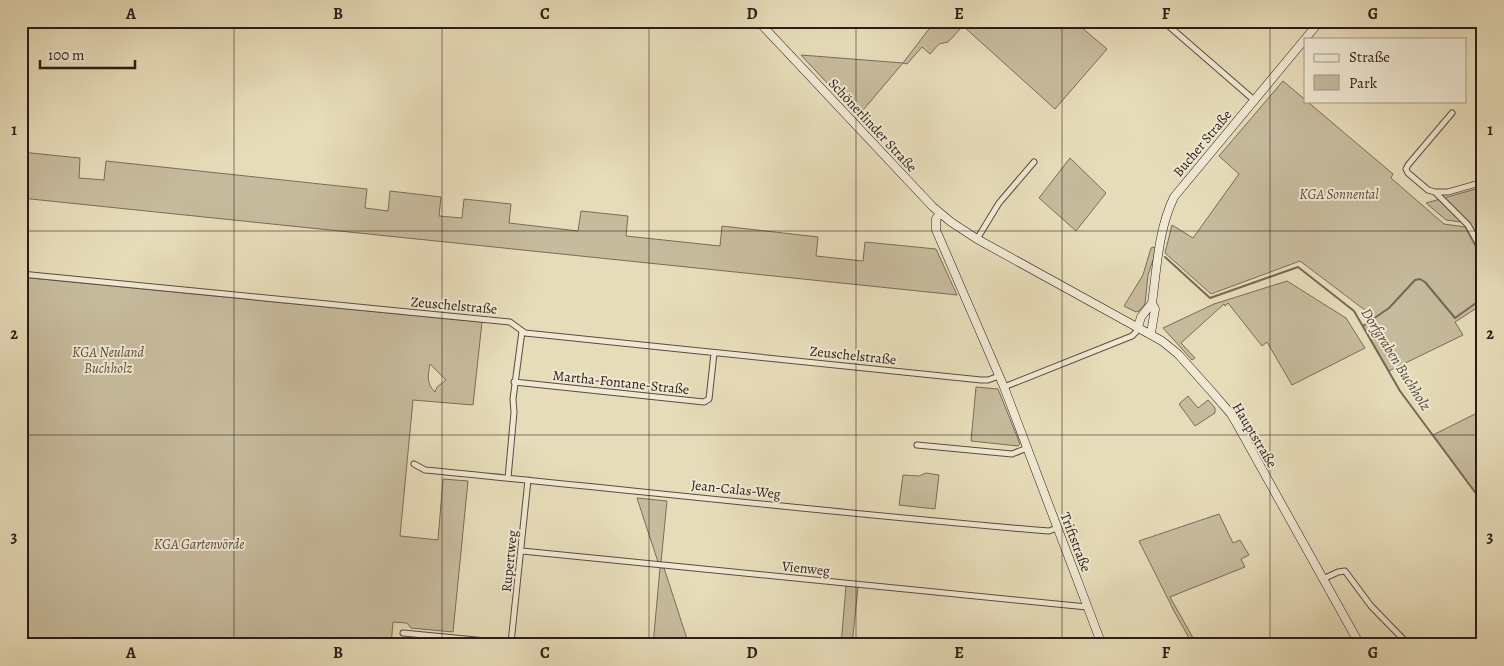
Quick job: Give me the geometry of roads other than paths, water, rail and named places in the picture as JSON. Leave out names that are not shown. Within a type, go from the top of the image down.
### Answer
[{"type":"main road","name":"Schönerlinder Straße","points":[[758,21],[940,213],[977,239],[1138,327]]},
{"type":"main road","name":"Bucher Straße","points":[[1306,38],[1320,21]]},
{"type":"main road","name":"Bucher Straße","points":[[1138,327],[1141,317],[1152,303],[1162,231],[1174,197],[1304,40]]},
{"type":"main road","name":"Triftstraße","points":[[940,213],[936,219],[936,230],[1004,387],[1102,645]]},
{"type":"main road","name":"Bucher Straße","points":[[1151,334],[1155,309],[1152,303]]},
{"type":"main road","name":"Hauptstraße","points":[[1138,327],[1162,340],[1178,354],[1231,414],[1360,645]]},
{"type":"street","points":[[1163,21],[1254,100]]},
{"type":"street","points":[[1452,113],[1406,169],[1428,190],[1435,192],[1448,192],[1483,182]]},
{"type":"street","points":[[977,239],[999,203],[1034,162]]},
{"type":"street","points":[[1435,192],[1468,225],[1483,252]]},
{"type":"street","name":"Zeuschelstraße","points":[[21,274],[510,322],[522,331],[714,353],[981,380],[988,380],[999,376]]},
{"type":"street","points":[[1004,387],[1132,336],[1138,327]]},
{"type":"street","points":[[508,478],[514,412],[514,382],[522,331]]},
{"type":"street","name":"Martha-Fontane-Straße","points":[[514,382],[704,402],[709,399],[714,353]]},
{"type":"street","points":[[1480,356],[1483,363]]},
{"type":"street","points":[[917,445],[1012,454],[1027,448]]},
{"type":"street","name":"Jean-Calas-Weg","points":[[414,464],[425,470],[962,524],[1049,531],[1057,528]]},
{"type":"street","name":"Rupertweg","points":[[511,643],[528,480]]},
{"type":"street","name":"Vienweg","points":[[522,551],[1087,607]]},
{"type":"street","points":[[1323,579],[1345,571],[1371,606],[1409,645]]},
{"type":"street","points":[[403,633],[527,645]]},
{"type":"waterway","name":"Dorfgraben Buchholz","points":[[1165,257],[1210,298],[1298,267],[1354,311],[1400,391],[1483,503]]},
{"type":"waterway","points":[[1363,326],[1389,308],[1415,280],[1420,279],[1425,282],[1455,318],[1483,298]]},
{"type":"park label","name":"KGA Sonnental","points":[[1339,194]]},
{"type":"park label","name":"KGA Neuland Buchholz","points":[[108,360]]},
{"type":"park label","name":"KGA Gartenvörde","points":[[199,544]]}]
